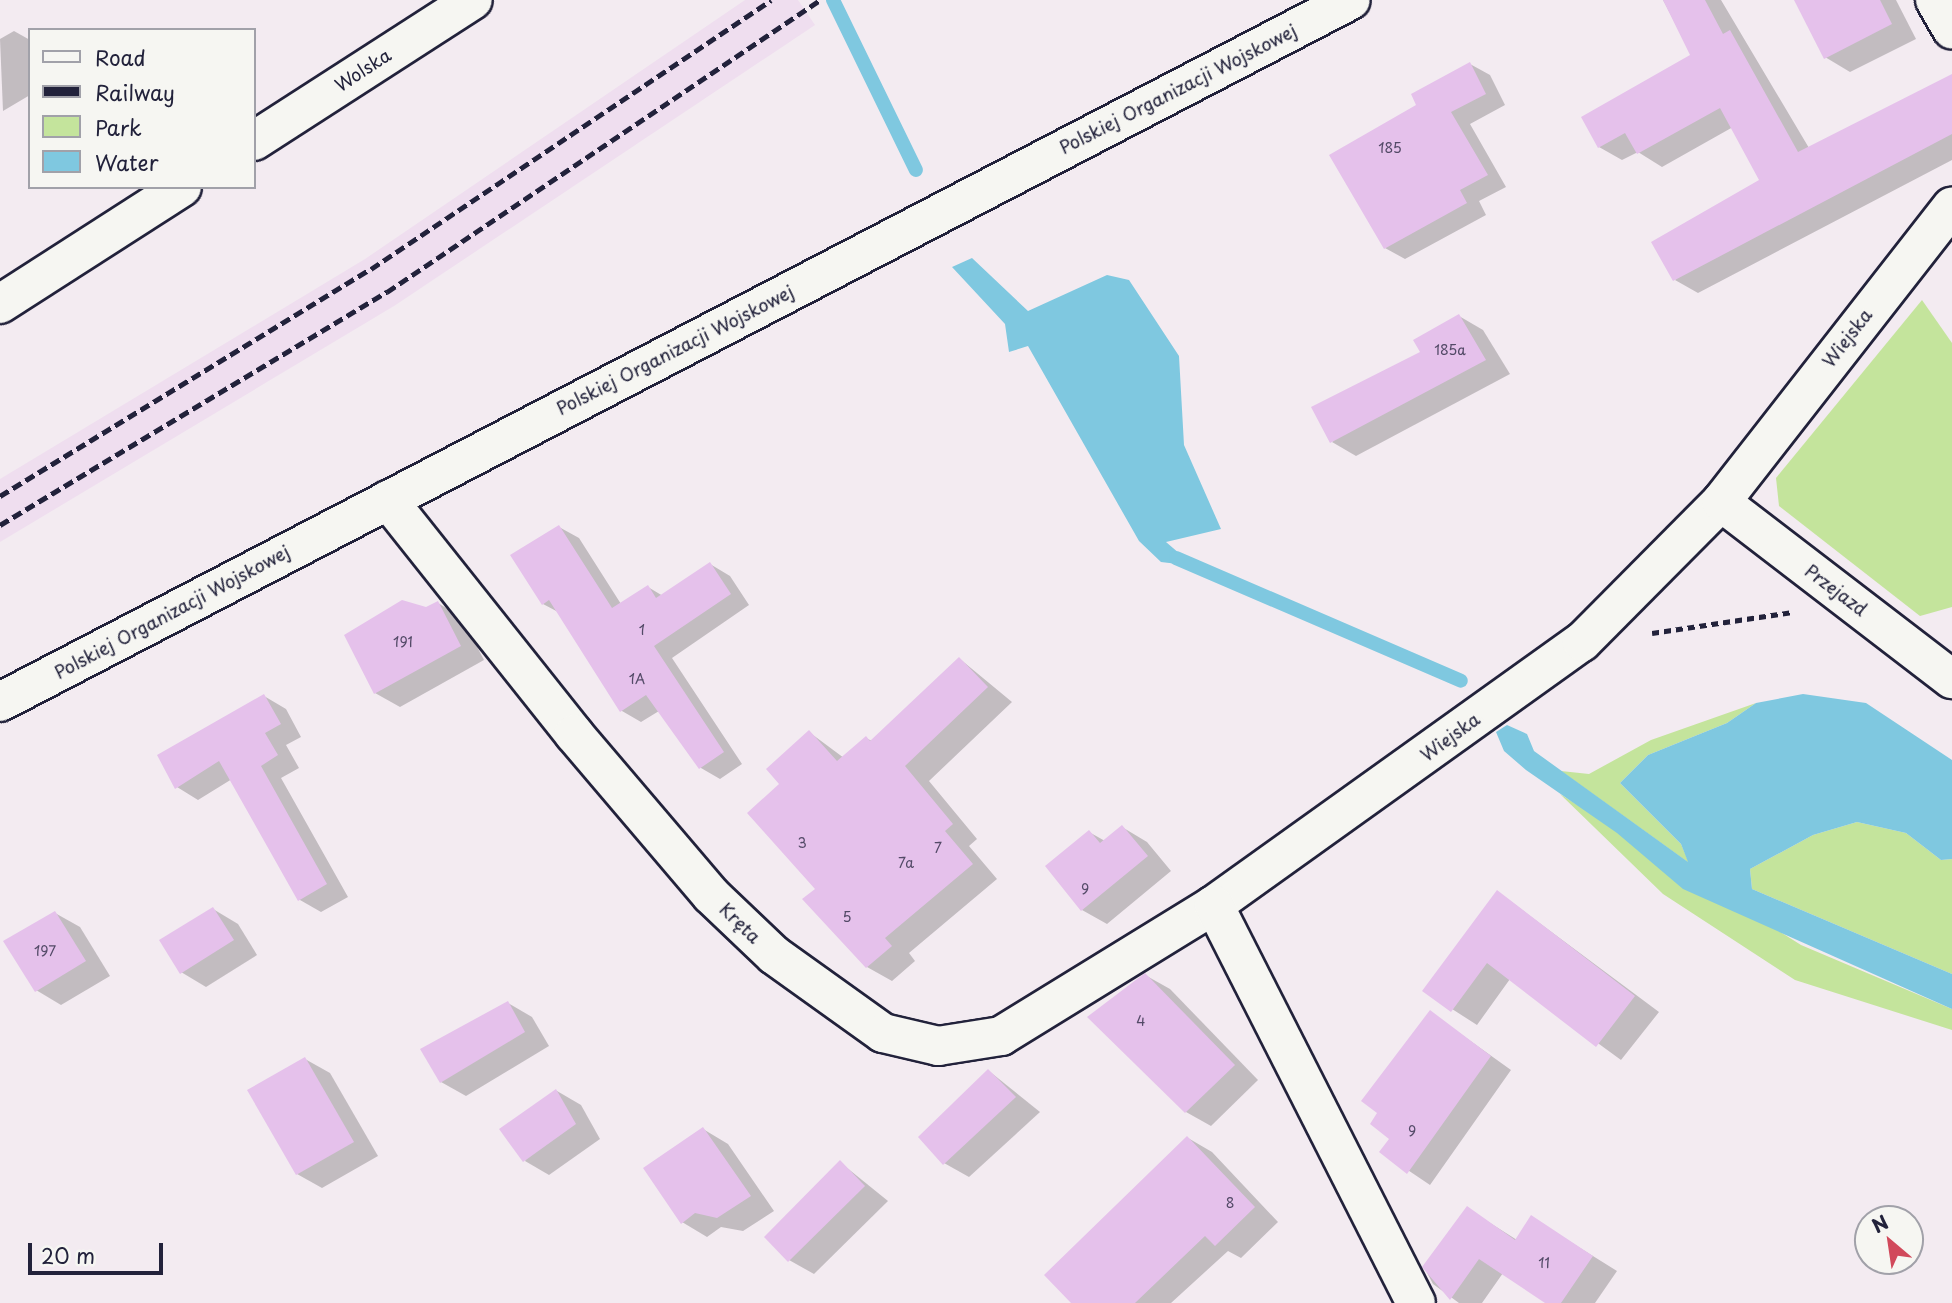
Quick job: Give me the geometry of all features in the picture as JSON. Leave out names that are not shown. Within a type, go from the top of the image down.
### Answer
[{"type":"street","name":"Wolska","points":[[256,140],[473,0]]},
{"type":"street","name":"Polskiej Organizacji Wojskowej","points":[[0,702],[1351,0]]},
{"type":"street","points":[[1935,0],[1952,30]]},
{"type":"street","points":[[0,304],[179,189]]},
{"type":"street","name":"Wiejska","points":[[1214,905],[1582,642],[1721,502],[1952,206]]},
{"type":"street","name":"Kręta","points":[[388,500],[710,895],[774,955],[883,1033],[937,1046],[1001,1035],[1214,905]]},
{"type":"street","name":"Przejazd","points":[[1721,502],[1952,679]]},
{"type":"street","points":[[1214,905],[1416,1303]]},
{"type":"path","points":[[1582,642],[1802,613]]},
{"type":"shaded area","points":[[745,0],[798,0],[815,25],[394,306],[0,542],[0,479],[365,259]]},
{"type":"green space","points":[[1922,300],[1952,343],[1952,607],[1920,616],[1779,506],[1776,478]]},
{"type":"green space","points":[[1756,703],[1727,723],[1648,755],[1620,783],[1681,844],[1689,863],[1561,771],[1589,774],[1651,740]]},
{"type":"green space","points":[[1560,794],[1801,945],[1952,1009],[1952,1030],[1795,980],[1663,894]]},
{"type":"green space","points":[[1857,822],[1906,833],[1941,860],[1952,859],[1952,974],[1752,889],[1750,869],[1813,835]]},
{"type":"water","points":[[972,258],[1028,311],[1107,275],[1129,280],[1179,356],[1184,445],[1221,529],[1166,542],[1194,566],[1161,562],[1139,541],[1028,346],[1009,352],[1005,324],[952,267]]},
{"type":"water","points":[[1803,694],[1866,703],[1952,760],[1952,859],[1941,860],[1906,833],[1857,822],[1813,835],[1750,869],[1752,889],[1952,974],[1952,1009],[1683,889],[1617,833],[1526,770],[1504,751],[1496,732],[1507,725],[1527,734],[1534,751],[1688,862],[1681,844],[1620,783],[1648,755],[1727,723],[1756,703]]},
{"type":"building","points":[[1663,0],[1705,0],[1723,34],[1730,30],[1798,152],[1952,74],[1952,134],[1673,281],[1651,242],[1759,180],[1720,108],[1637,154],[1625,133],[1598,148],[1581,117],[1690,55]]},
{"type":"building","points":[[1794,0],[1880,0],[1892,24],[1824,59]]},
{"type":"building","points":[[1470,62],[1486,94],[1451,112],[1488,175],[1460,190],[1467,203],[1384,249],[1329,155],[1416,105],[1411,94]]},
{"type":"building","points":[[1459,314],[1486,360],[1330,443],[1311,407],[1420,352],[1413,340]]},
{"type":"building","points":[[559,525],[612,608],[648,585],[656,598],[710,562],[731,594],[654,646],[724,752],[699,769],[646,695],[620,712],[549,600],[542,605],[510,555]]},
{"type":"building","points":[[402,600],[426,607],[438,601],[461,646],[374,694],[344,635]]},
{"type":"building","points":[[959,657],[988,687],[905,766],[953,824],[945,831],[973,864],[885,938],[892,946],[866,968],[802,899],[815,889],[747,813],[779,784],[766,769],[809,730],[837,761],[866,736],[870,741]]},
{"type":"building","points":[[264,694],[281,724],[265,733],[278,755],[261,766],[327,884],[298,901],[219,761],[175,789],[157,755]]},
{"type":"building","points":[[1122,825],[1148,856],[1081,911],[1045,866],[1089,830],[1100,843]]},
{"type":"building","points":[[1497,890],[1635,996],[1596,1047],[1487,963],[1451,1012],[1422,991]]},
{"type":"building","points":[[213,907],[234,940],[180,974],[159,940]]},
{"type":"building","points":[[55,911],[86,961],[35,992],[3,941]]},
{"type":"building","points":[[1145,973],[1235,1065],[1185,1113],[1087,1017]]},
{"type":"building","points":[[508,1001],[525,1032],[440,1083],[420,1049]]},
{"type":"building","points":[[1430,1010],[1491,1056],[1407,1174],[1379,1152],[1389,1139],[1370,1124],[1377,1113],[1361,1101]]},
{"type":"building","points":[[305,1057],[354,1142],[296,1175],[247,1090]]},
{"type":"building","points":[[988,1069],[1016,1097],[943,1165],[918,1137]]},
{"type":"building","points":[[556,1089],[576,1124],[523,1162],[499,1129]]},
{"type":"building","points":[[703,1127],[751,1196],[717,1218],[695,1213],[681,1224],[643,1168]]},
{"type":"building","points":[[1187,1136],[1255,1207],[1215,1246],[1205,1236],[1135,1303],[1071,1303],[1044,1275]]},
{"type":"building","points":[[840,1160],[865,1186],[788,1262],[764,1237]]},
{"type":"building","points":[[1467,1206],[1515,1240],[1531,1215],[1593,1256],[1561,1303],[1545,1303],[1479,1259],[1450,1300],[1422,1267]]},
{"type":"waterway","points":[[833,0],[916,170]]},
{"type":"waterway","points":[[1176,558],[1461,681]]},
{"type":"railway","points":[[0,496],[371,269],[771,0]]},
{"type":"railway","points":[[0,525],[387,292],[820,0]]}]
